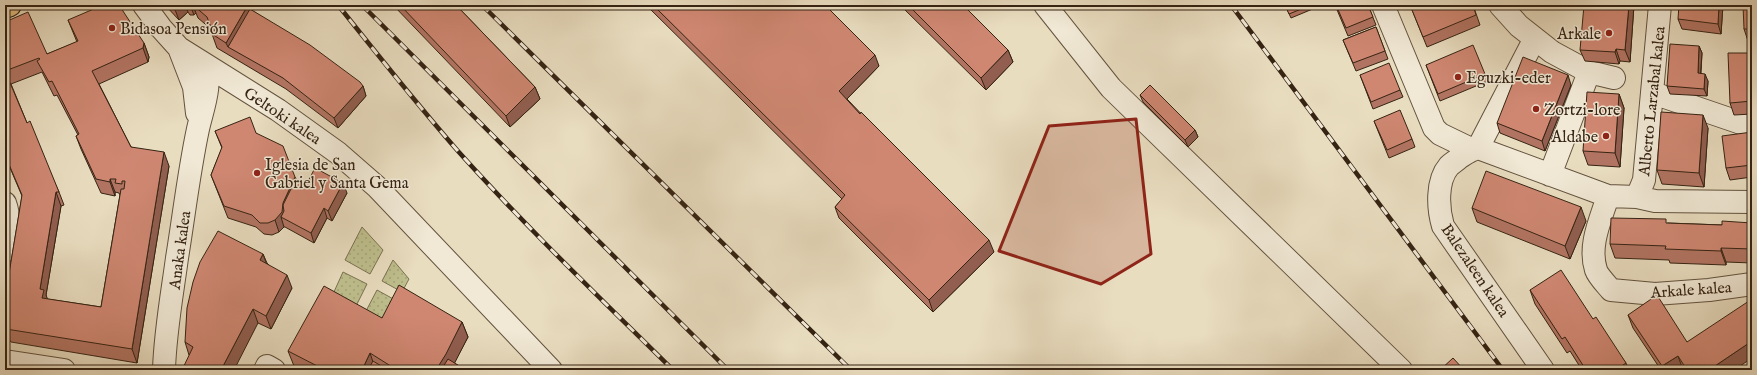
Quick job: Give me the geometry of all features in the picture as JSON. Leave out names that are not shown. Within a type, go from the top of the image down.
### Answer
[{"type":"main road","points":[[5,7],[10,5]]},
{"type":"street","name":"Geltoki kalea","points":[[144,5],[160,28],[179,48],[211,71],[278,110],[338,153],[377,187],[551,370]]},
{"type":"street","points":[[1045,5],[1111,88],[1401,370]]},
{"type":"street","points":[[1383,5],[1434,128],[1440,134],[1474,149],[1608,196],[1638,197],[1655,201],[1752,202]]},
{"type":"street","points":[[1500,5],[1527,40],[1552,52],[1586,78],[1614,78]]},
{"type":"street","name":"Alberto Larzabal kalea","points":[[1638,197],[1644,180],[1660,5]]},
{"type":"street","points":[[1474,149],[1527,40]]},
{"type":"street","name":"Anaka kalea","points":[[179,48],[187,67],[195,95],[198,130]]},
{"type":"street","name":"Anaka kalea","points":[[164,370],[170,308],[198,130],[211,71]]},
{"type":"street","points":[[195,95],[199,82],[211,71]]},
{"type":"street","points":[[1550,175],[1586,78]]},
{"type":"street","name":"Anaka kalea","points":[[198,130],[209,108],[219,97],[234,91],[249,92]]},
{"type":"street","points":[[1653,94],[1741,123],[1752,124]]},
{"type":"street","name":"Balezaleen kalea","points":[[1474,149],[1449,166],[1443,179],[1439,196],[1440,216],[1443,226],[1513,324],[1543,370]]},
{"type":"street","name":"Arkale kalea","points":[[1608,196],[1597,229],[1594,250],[1596,270],[1611,290],[1655,294],[1709,290],[1752,284]]},
{"type":"street","points":[[5,203],[9,215],[9,222],[5,251]]},
{"type":"street","points":[[5,361],[64,370]]},
{"type":"highlighted area","points":[[1136,119],[1151,254],[1101,284],[999,251],[1049,126]]},
{"type":"green space","points":[[362,227],[383,250],[370,274],[345,260]]},
{"type":"green space","points":[[393,260],[409,279],[402,292],[382,281]]},
{"type":"green space","points":[[343,272],[367,284],[356,306],[333,294]]},
{"type":"green space","points":[[377,290],[397,301],[386,321],[366,311]]},
{"type":"building","points":[[103,5],[119,5],[144,43],[143,48],[92,71],[131,147],[164,152],[132,349],[6,329],[5,327],[5,298],[22,195],[5,155],[5,71],[5,22],[28,12],[47,54],[78,41],[68,20]],"holes":[[[39,58],[40,59],[37,61],[49,82],[52,81],[79,134],[76,136],[96,179],[110,182],[110,179],[116,179],[115,183],[122,184],[122,181],[125,181],[124,189],[121,189],[101,307],[42,298],[44,290],[40,289],[56,192],[59,192],[30,121],[27,123],[5,71]]]},
{"type":"building","points":[[193,5],[248,5],[226,43],[212,34],[216,28],[210,25],[207,17]]},
{"type":"building","points":[[400,5],[456,5],[535,87],[506,116]]},
{"type":"building","points":[[653,5],[825,5],[875,55],[839,91],[860,114],[861,112],[989,240],[929,300],[835,207],[845,195]]},
{"type":"building","points":[[908,5],[963,5],[1008,50],[981,78]]},
{"type":"building","points":[[1285,5],[1311,5],[1289,14]]},
{"type":"building","points":[[1336,5],[1368,5],[1373,17],[1346,28]]},
{"type":"building","points":[[1410,5],[1473,5],[1476,15],[1423,37]]},
{"type":"building","name":"Arkale","points":[[1584,5],[1629,5],[1625,50],[1616,49],[1615,52],[1580,50]]},
{"type":"building","points":[[1679,5],[1719,5],[1718,24],[1678,19]]},
{"type":"building","points":[[1743,5],[1752,5],[1752,29],[1744,29]]},
{"type":"building","points":[[250,9],[310,45],[360,82],[363,86],[334,118],[283,78],[228,47]]},
{"type":"building","points":[[1376,27],[1385,51],[1353,63],[1343,40]]},
{"type":"building","points":[[1670,44],[1699,46],[1698,73],[1705,74],[1704,89],[1667,86]]},
{"type":"building","name":"Eguzki-eder","points":[[1473,45],[1485,74],[1438,94],[1426,65]]},
{"type":"building","points":[[1728,53],[1752,53],[1752,101],[1730,103]]},
{"type":"building","name":"Zortzi-lore","points":[[1523,57],[1568,75],[1542,141],[1497,123]]},
{"type":"building","points":[[1389,63],[1400,90],[1371,102],[1360,75]]},
{"type":"building","points":[[1150,85],[1195,130],[1185,140],[1140,95]]},
{"type":"building","name":"Aldabe","points":[[1587,92],[1619,94],[1615,153],[1583,151]]},
{"type":"building","points":[[1400,110],[1412,139],[1387,150],[1374,121]]},
{"type":"building","points":[[1661,112],[1703,115],[1699,173],[1657,170]]},
{"type":"building","name":"Iglesia de San Gabriel y Santa Gema","points":[[250,117],[256,133],[283,146],[295,177],[283,203],[282,212],[275,220],[268,223],[260,223],[252,215],[224,206],[211,175],[222,147],[215,131]]},
{"type":"building","points":[[1752,132],[1752,165],[1726,168],[1722,136]]},
{"type":"building","points":[[315,168],[343,183],[328,211],[324,208],[311,233],[281,217],[284,211],[283,205],[296,179],[306,185]]},
{"type":"building","points":[[1486,171],[1581,207],[1565,246],[1472,208]]},
{"type":"building","points":[[1611,218],[1666,219],[1666,223],[1722,225],[1722,221],[1752,223],[1752,249],[1721,248],[1721,251],[1665,249],[1666,246],[1610,244]]},
{"type":"building","points":[[218,231],[263,254],[260,260],[287,275],[266,316],[253,309],[221,370],[182,370],[193,347],[185,342],[187,308],[193,282],[200,262]]},
{"type":"building","points":[[1561,270],[1593,319],[1596,317],[1626,363],[1623,365],[1627,370],[1586,370],[1565,337],[1562,339],[1530,290]]},
{"type":"building","points":[[399,285],[462,322],[436,370],[397,370],[370,353],[362,370],[325,370],[288,351],[324,286],[382,318]]},
{"type":"building","points":[[1657,295],[1687,342],[1752,299],[1752,341],[1709,370],[1687,370],[1678,356],[1662,366],[1628,315]]},
{"type":"building","points":[[1453,358],[1464,370],[1440,370]]},
{"type":"building","points":[[448,359],[466,370],[441,370]]},
{"type":"building","points":[[373,361],[388,370],[368,370]]},
{"type":"railway","points":[[338,5],[457,150],[563,262],[673,370]]},
{"type":"railway","points":[[362,5],[728,370]]},
{"type":"railway","points":[[482,5],[851,370]]},
{"type":"railway","points":[[1231,5],[1503,370]]},
{"type":"place","name":"Bidasoa Pensión","points":[[112,28]]},
{"type":"place","name":"Arkale","points":[[1609,33]]},
{"type":"place","name":"Eguzki-eder","points":[[1458,77]]},
{"type":"place","name":"Zortzi-lore","points":[[1536,109]]},
{"type":"place","name":"Aldabe","points":[[1606,136]]},
{"type":"place","name":"Iglesia de San Gabriel y Santa Gema","points":[[257,173]]}]
